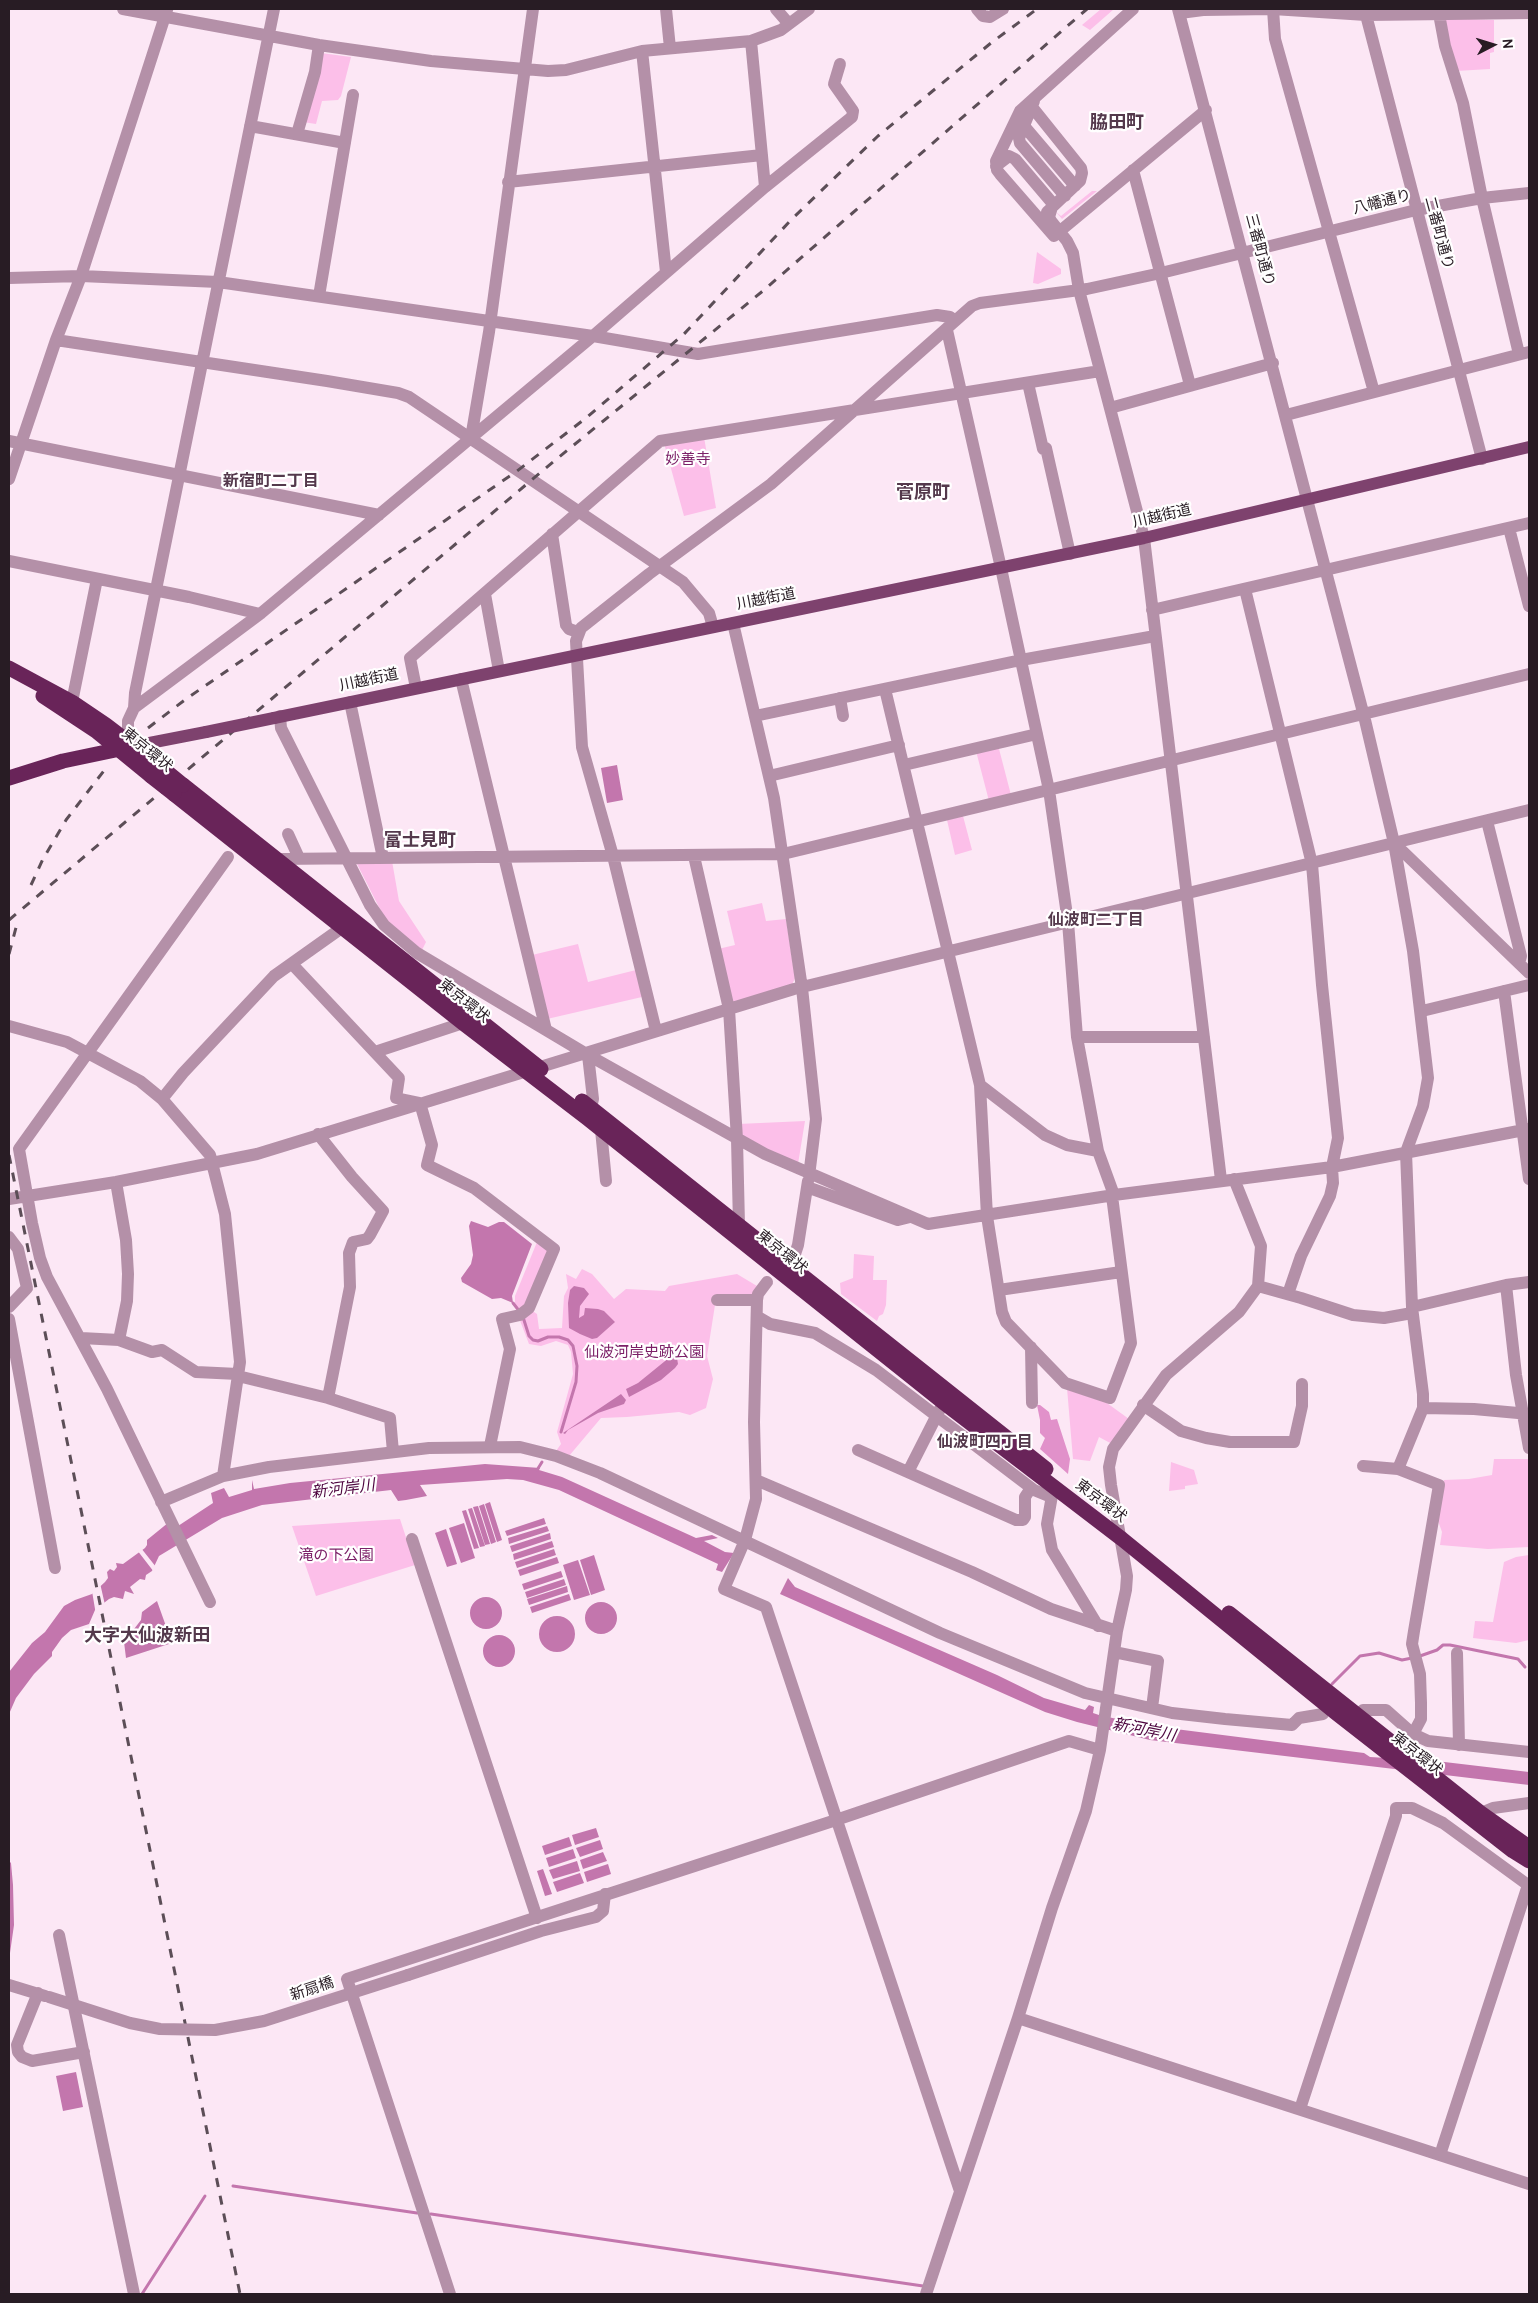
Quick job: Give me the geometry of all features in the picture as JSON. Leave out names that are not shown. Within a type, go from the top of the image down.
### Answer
[{"type":"highway","name":"東京環状","points":[[9,668],[72,702],[134,746],[156,772]]},
{"type":"highway","name":"東京環状","points":[[9,677],[37,692],[119,749],[156,772],[343,927],[463,1023],[591,1108],[1007,1436],[1121,1534],[1352,1725],[1513,1851],[1529,1861]]},
{"type":"highway","points":[[78,757],[86,751],[88,745],[85,724]]},
{"type":"highway","name":"川越街道","points":[[9,778],[78,757],[134,746]]},
{"type":"highway","name":"東京環状","points":[[178,790],[276,859],[532,1069],[601,1130],[940,1409],[1052,1492],[1121,1534],[1375,1728],[1481,1813],[1529,1847]]},
{"type":"main road","name":"川越街道","points":[[134,746],[1070,554],[1309,501],[1529,447]]},
{"type":"street","points":[[123,9],[166,13],[269,36],[431,61],[524,69],[566,70],[642,51],[751,41],[772,35],[809,9]]},
{"type":"street","points":[[134,746],[128,730],[128,721],[134,708],[135,693],[274,9]]},
{"type":"street","points":[[471,438],[490,321],[533,9]]},
{"type":"street","points":[[666,9],[670,48]]},
{"type":"street","points":[[776,9],[789,24]]},
{"type":"street","points":[[977,9],[983,16],[990,17],[1003,9]]},
{"type":"street","points":[[928,2294],[1052,1908],[1086,1811],[1100,1748],[1106,1699],[1127,1576],[1109,1467],[1112,1449],[1166,1375],[1239,1312],[1258,1286],[1261,1246],[1228,1180],[1204,1037],[1144,538],[1079,290],[1070,247],[1030,210],[1000,174],[996,166],[996,161],[1020,111],[1033,103],[1133,9]]},
{"type":"street","points":[[1273,9],[1275,39],[1374,392]]},
{"type":"street","points":[[1179,11],[1334,10],[1366,15],[1440,14],[1474,11],[1529,13]]},
{"type":"street","name":"三番町通り","points":[[1179,11],[1327,570],[1364,714],[1394,843],[1422,1011],[1428,1078],[1423,1106],[1406,1152]]},
{"type":"street","points":[[9,479],[15,442],[81,276],[166,13]]},
{"type":"street","points":[[1286,415],[1524,353],[1482,198],[1464,107],[1445,46],[1440,14]]},
{"type":"street","name":"二番町通り","points":[[1366,15],[1482,459]]},
{"type":"street","points":[[751,41],[765,186]]},
{"type":"street","points":[[297,134],[314,72],[319,45]]},
{"type":"street","points":[[642,51],[666,272]]},
{"type":"street","points":[[134,708],[260,614],[593,336],[765,186],[854,115],[853,110],[834,84],[840,64]]},
{"type":"street","points":[[319,296],[353,95]]},
{"type":"street","points":[[1033,103],[1019,138],[1021,145],[1065,196]]},
{"type":"street","points":[[1030,210],[1036,214],[1043,214],[1065,196],[1082,178],[1081,168],[1033,103]]},
{"type":"street","points":[[1057,234],[1206,110]]},
{"type":"street","points":[[250,126],[345,143]]},
{"type":"street","points":[[1024,126],[1075,186]]},
{"type":"street","points":[[508,182],[762,155]]},
{"type":"street","points":[[996,166],[1009,156],[1015,159],[1053,206]]},
{"type":"street","points":[[1133,170],[1190,385]]},
{"type":"street","name":"八幡通り","points":[[578,632],[598,613],[771,484],[972,306],[980,303],[1079,290],[1161,273],[1416,210],[1482,198],[1529,193]]},
{"type":"street","points":[[1053,206],[1049,217],[1057,234]]},
{"type":"street","points":[[9,278],[81,276],[218,282],[593,336],[698,354],[944,315],[951,325],[961,392],[1049,790],[1068,922],[1078,1038],[1098,1151],[1113,1196],[1121,1272],[1132,1343],[1110,1398],[1065,1383],[1006,1322],[1002,1312],[987,1216],[980,1085],[885,689]]},
{"type":"street","points":[[56,340],[398,393],[408,397],[683,582],[699,598],[709,613],[713,627]]},
{"type":"street","points":[[1110,408],[1273,363]]},
{"type":"street","points":[[416,688],[410,658],[663,440],[1100,371]]},
{"type":"street","points":[[1028,383],[1043,449],[1046,448],[1070,554]]},
{"type":"street","points":[[15,442],[379,515]]},
{"type":"street","points":[[1152,610],[1529,523]]},
{"type":"street","points":[[1509,528],[1529,606]]},
{"type":"street","points":[[552,534],[566,625],[569,629],[578,632],[576,641],[582,747],[613,856],[656,1031]]},
{"type":"street","points":[[9,561],[260,614]]},
{"type":"street","points":[[72,702],[97,579]]},
{"type":"street","points":[[1246,589],[1312,864],[1338,1138],[1332,1167],[1333,1183],[1330,1196],[1304,1249],[1288,1294]]},
{"type":"street","points":[[485,594],[499,671]]},
{"type":"street","points":[[733,623],[769,776],[783,854],[802,988],[816,1119],[798,1246],[795,1254]]},
{"type":"street","points":[[756,716],[1021,660],[1155,636]]},
{"type":"street","points":[[276,859],[783,854],[1529,674]]},
{"type":"street","points":[[460,679],[546,1030]]},
{"type":"street","points":[[840,698],[843,716]]},
{"type":"street","points":[[350,702],[383,858]]},
{"type":"street","points":[[277,717],[370,905],[391,932],[418,953],[586,1054],[737,1139],[786,1164],[928,1224],[1113,1196],[1332,1167],[1526,1130]]},
{"type":"street","points":[[904,765],[1037,734]]},
{"type":"street","points":[[769,776],[899,745]]},
{"type":"street","points":[[9,1200],[116,1182],[257,1154],[802,988],[1529,810]]},
{"type":"street","points":[[1487,821],[1521,956],[1519,963]]},
{"type":"street","points":[[288,834],[299,858]]},
{"type":"street","points":[[1394,843],[1529,973]]},
{"type":"street","points":[[694,856],[729,1009],[737,1139],[739,1225]]},
{"type":"street","points":[[210,1602],[81,1338],[50,1283],[40,1258],[18,1150],[86,1052],[228,857]]},
{"type":"street","points":[[162,1099],[274,976],[343,927]]},
{"type":"street","points":[[292,964],[399,1078],[396,1098],[420,1103]]},
{"type":"street","points":[[1422,1011],[1529,985]]},
{"type":"street","points":[[1504,990],[1526,1130],[1529,1179]]},
{"type":"street","points":[[375,1052],[463,1023]]},
{"type":"street","points":[[9,1026],[67,1042],[140,1081],[162,1099],[205,1148],[214,1163],[227,1233],[240,1362],[223,1476]]},
{"type":"street","points":[[1078,1038],[1204,1037]]},
{"type":"street","points":[[586,1054],[593,1099],[591,1108]]},
{"type":"street","points":[[980,1085],[1045,1135],[1067,1145],[1098,1151]]},
{"type":"street","points":[[420,1103],[432,1145],[428,1165],[474,1188],[554,1249],[529,1308],[520,1315],[498,1316],[510,1349],[490,1446]]},
{"type":"street","points":[[601,1130],[606,1182]]},
{"type":"street","points":[[318,1134],[383,1211],[367,1239],[353,1242],[349,1253],[350,1287],[328,1398]]},
{"type":"street","points":[[1398,1469],[1423,1408],[1423,1394],[1412,1310],[1406,1152]]},
{"type":"street","points":[[808,1178],[898,1220],[911,1217]]},
{"type":"street","points":[[116,1182],[126,1240],[128,1274],[127,1301],[119,1340]]},
{"type":"street","points":[[9,1237],[18,1249],[27,1288],[9,1307]]},
{"type":"street","points":[[999,1290],[1121,1272]]},
{"type":"street","points":[[767,1282],[758,1294],[757,1300],[754,1422],[756,1480],[753,1516],[724,1589],[766,1607],[960,2191]]},
{"type":"street","points":[[1258,1286],[1353,1316],[1384,1318],[1506,1285],[1529,1282]]},
{"type":"street","points":[[1506,1285],[1516,1375],[1526,1414],[1529,1448]]},
{"type":"street","points":[[717,1300],[757,1300]]},
{"type":"street","points":[[758,1317],[770,1324],[815,1333],[940,1409],[1031,1488],[1052,1492],[1047,1524],[1052,1550],[1098,1626]]},
{"type":"street","points":[[9,1319],[54,1568]]},
{"type":"street","points":[[81,1338],[119,1340],[152,1352],[162,1350],[196,1372],[238,1375],[328,1398],[390,1418],[393,1452]]},
{"type":"street","points":[[1030,1347],[1032,1403]]},
{"type":"street","points":[[1143,1405],[1181,1431],[1206,1438],[1230,1442],[1294,1442],[1302,1406],[1302,1384]]},
{"type":"street","points":[[1423,1408],[1474,1408],[1526,1414]]},
{"type":"street","points":[[908,1472],[940,1409]]},
{"type":"street","points":[[161,1502],[223,1476],[269,1467],[393,1452],[490,1446],[520,1447],[556,1456],[600,1473],[940,1633],[1085,1693],[1106,1699],[1189,1715],[1294,1725],[1299,1718],[1324,1714]]},
{"type":"street","points":[[858,1450],[1020,1521],[1025,1517],[1025,1497],[1031,1488]]},
{"type":"street","points":[[1364,1466],[1398,1469],[1439,1485],[1412,1644],[1420,1674],[1421,1703],[1421,1719],[1413,1734]]},
{"type":"street","points":[[756,1480],[972,1572],[1051,1609],[1117,1631]]},
{"type":"street","points":[[412,1539],[537,1918]]},
{"type":"street","points":[[1114,1652],[1158,1660],[1152,1708]]},
{"type":"street","points":[[1458,1653],[1459,1744]]},
{"type":"street","points":[[1363,1710],[1386,1710],[1413,1734],[1428,1741],[1529,1752]]},
{"type":"street","points":[[450,2294],[347,1979],[1069,1742],[1100,1748]]},
{"type":"street","points":[[1481,1813],[1493,1808],[1529,1803]]},
{"type":"street","points":[[1300,2109],[1396,1816],[1396,1808],[1412,1808],[1443,1823],[1528,1886],[1440,2155]]},
{"type":"street","name":"新扇橋","points":[[9,1985],[130,2023],[160,2029],[215,2030],[264,2021],[541,1932],[596,1917],[603,1911],[604,1894]]},
{"type":"street","points":[[59,1935],[134,2294]]},
{"type":"street","points":[[43,1995],[18,2040],[19,2054],[25,2059],[32,2061],[84,2052]]},
{"type":"street","points":[[1018,2018],[1529,2184]]},
{"type":"green space","points":[[1101,9],[1114,9],[1090,30],[1082,25]]},
{"type":"green space","points":[[1443,18],[1494,20],[1494,52],[1490,53],[1490,69],[1456,71]]},
{"type":"green space","points":[[321,53],[351,57],[341,96],[338,100],[322,101],[316,124],[303,122]]},
{"type":"green space","points":[[1092,191],[1097,191],[1062,219],[1056,212],[1061,216]]},
{"type":"green space","points":[[1037,252],[1061,269],[1061,274],[1038,284],[1033,283]]},
{"type":"green space","name":"妙善寺","points":[[704,437],[716,508],[684,516],[664,443]]},
{"type":"green space","points":[[998,745],[1011,795],[989,801],[976,751]]},
{"type":"green space","points":[[963,816],[972,850],[955,855],[947,820]]},
{"type":"green space","points":[[360,861],[392,861],[399,901],[426,942],[422,950],[386,921],[357,864]]},
{"type":"green space","points":[[762,903],[766,921],[786,919],[795,978],[792,985],[731,1003],[718,949],[735,945],[727,911]]},
{"type":"green space","points":[[578,944],[588,982],[636,970],[642,997],[547,1019],[532,955]]},
{"type":"green space","points":[[805,1121],[798,1164],[739,1135],[738,1124]]},
{"type":"green space","points":[[537,1242],[548,1249],[527,1304],[520,1310],[515,1305],[515,1296]]},
{"type":"green space","points":[[854,1254],[874,1256],[873,1280],[887,1280],[886,1305],[883,1314],[879,1316],[877,1321],[841,1294],[840,1283],[853,1278]]},
{"type":"green space","name":"仙波河岸史跡公園","points":[[582,1269],[592,1274],[614,1299],[626,1289],[665,1291],[669,1286],[737,1274],[757,1286],[754,1295],[715,1305],[707,1356],[713,1379],[706,1408],[690,1415],[679,1412],[601,1418],[569,1456],[556,1451],[561,1444],[557,1432],[573,1374],[571,1352],[568,1345],[556,1341],[541,1346],[529,1344],[519,1318],[531,1310],[537,1314],[539,1329],[562,1328],[564,1296],[568,1288],[566,1274],[576,1279]]},
{"type":"green space","points":[[1067,1388],[1100,1398],[1129,1419],[1112,1444],[1099,1437],[1090,1461],[1073,1459]]},
{"type":"green space","points":[[1494,1459],[1529,1459],[1529,1547],[1488,1549],[1440,1545],[1442,1532],[1437,1518],[1444,1480],[1469,1479],[1492,1475]]},
{"type":"green space","points":[[1171,1462],[1194,1470],[1198,1484],[1185,1486],[1185,1489],[1169,1491]]},
{"type":"green space","name":"滝の下公園","points":[[400,1519],[415,1565],[316,1596],[292,1526]]},
{"type":"green space","points":[[1529,1555],[1529,1640],[1516,1643],[1473,1638],[1475,1621],[1493,1622],[1504,1562],[1516,1557]]},
{"type":"shaded area","points":[[1037,1405],[1040,1405],[1049,1412],[1051,1420],[1057,1419],[1070,1459],[1068,1474],[1040,1449],[1045,1438],[1040,1433]]},
{"type":"water","points":[[617,765],[623,800],[607,803],[601,768]]},
{"type":"water","points":[[471,1221],[488,1227],[504,1222],[532,1244],[512,1296],[513,1303],[501,1298],[492,1299],[462,1282],[461,1278],[471,1264],[473,1255],[469,1226]]},
{"type":"water","points":[[574,1286],[584,1288],[589,1294],[580,1306],[579,1318],[584,1315],[585,1308],[598,1309],[604,1311],[615,1322],[597,1338],[592,1339],[569,1328],[568,1303],[570,1290]]},
{"type":"water","points":[[670,1357],[677,1358],[678,1364],[675,1368],[661,1380],[629,1397],[626,1389],[638,1383]]},
{"type":"water","points":[[621,1394],[626,1400],[624,1404],[598,1413],[568,1430],[565,1434],[563,1433]]},
{"type":"water","name":"新河岸川","points":[[485,1464],[540,1468],[539,1470],[562,1477],[696,1538],[712,1535],[718,1538],[704,1541],[725,1552],[734,1553],[722,1572],[716,1570],[718,1564],[559,1490],[523,1480],[507,1479],[420,1485],[427,1496],[398,1501],[391,1490],[262,1505],[222,1518],[159,1556],[152,1571],[146,1575],[145,1580],[140,1579],[130,1587],[134,1594],[125,1591],[123,1599],[114,1597],[109,1599],[95,1610],[89,1624],[71,1630],[62,1638],[52,1652],[52,1656],[34,1674],[16,1698],[9,1714],[9,1672],[32,1643],[45,1632],[64,1606],[92,1594],[108,1578],[107,1572],[110,1569],[114,1571],[117,1567],[116,1563],[123,1564],[145,1548],[147,1540],[174,1518],[178,1526],[213,1503],[211,1493],[224,1488],[229,1497],[252,1490],[252,1480],[254,1489],[290,1483]]},
{"type":"water","points":[[490,1502],[502,1540],[497,1542],[485,1504]]},
{"type":"water","points":[[484,1504],[496,1542],[491,1544],[479,1506]]},
{"type":"water","points":[[478,1506],[490,1544],[485,1545],[473,1507]]},
{"type":"water","points":[[472,1508],[485,1546],[480,1547],[468,1509]]},
{"type":"water","points":[[466,1510],[479,1548],[474,1549],[462,1511]]},
{"type":"water","points":[[544,1518],[546,1524],[507,1536],[505,1531]]},
{"type":"water","points":[[464,1523],[475,1558],[461,1563],[449,1528]]},
{"type":"water","points":[[547,1526],[549,1531],[509,1544],[508,1538]]},
{"type":"water","points":[[446,1529],[457,1564],[447,1567],[435,1533]]},
{"type":"water","points":[[550,1533],[551,1539],[512,1552],[510,1546]]},
{"type":"water","points":[[552,1541],[554,1547],[514,1560],[513,1554]]},
{"type":"water","points":[[554,1549],[556,1555],[517,1568],[515,1562]]},
{"type":"water","points":[[594,1555],[605,1590],[591,1595],[580,1560]]},
{"type":"water","points":[[557,1557],[559,1563],[520,1576],[518,1570]]},
{"type":"water","points":[[578,1560],[590,1595],[574,1600],[563,1565]]},
{"type":"water","points":[[561,1571],[563,1577],[524,1590],[522,1584]]},
{"type":"water","name":"新河岸川","points":[[788,1578],[795,1587],[997,1675],[1044,1698],[1085,1710],[1089,1705],[1094,1707],[1093,1713],[1099,1715],[1144,1725],[1364,1753],[1370,1757],[1436,1761],[1529,1772],[1529,1785],[1150,1740],[1077,1722],[1045,1712],[780,1594]]},
{"type":"water","points":[[564,1579],[566,1585],[527,1598],[525,1592]]},
{"type":"water","points":[[567,1586],[568,1592],[529,1605],[527,1599]]},
{"type":"water","points":[[569,1594],[571,1600],[532,1613],[530,1607]]},
{"type":"water","points":[[486,1597],[492,1598],[497,1602],[501,1607],[501,1619],[497,1624],[492,1628],[486,1629],[480,1628],[475,1624],[471,1619],[470,1613],[471,1607],[475,1602],[480,1598]]},
{"type":"water","points":[[157,1601],[172,1643],[126,1658],[124,1642],[141,1620],[142,1612]]},
{"type":"water","points":[[601,1602],[613,1606],[617,1618],[613,1630],[601,1634],[589,1630],[585,1618],[589,1606]]},
{"type":"water","points":[[557,1616],[569,1622],[575,1634],[569,1646],[557,1652],[545,1646],[539,1634],[545,1622]]},
{"type":"water","points":[[499,1635],[505,1636],[510,1640],[514,1645],[514,1657],[510,1662],[505,1666],[499,1667],[493,1666],[488,1662],[484,1657],[483,1651],[484,1645],[488,1640],[493,1636]]},
{"type":"water","points":[[596,1828],[599,1837],[575,1845],[572,1835]]},
{"type":"water","points":[[569,1837],[572,1846],[545,1855],[542,1846]]},
{"type":"water","points":[[600,1840],[603,1849],[580,1857],[576,1848]]},
{"type":"water","points":[[573,1849],[576,1858],[549,1867],[546,1858]]},
{"type":"water","points":[[603,1852],[607,1861],[583,1869],[580,1860]]},
{"type":"water","points":[[9,1861],[11,1863],[13,1885],[14,1925],[9,1960]]},
{"type":"water","points":[[577,1861],[580,1871],[553,1879],[549,1870]]},
{"type":"water","points":[[608,1864],[611,1874],[587,1882],[584,1872]]},
{"type":"water","points":[[543,1869],[552,1894],[545,1896],[537,1871]]},
{"type":"water","points":[[580,1873],[584,1883],[557,1892],[553,1882]]},
{"type":"water","points":[[76,2072],[83,2107],[63,2111],[56,2076]]},
{"type":"pier","points":[[141,1548],[156,1567],[154,1572],[137,1550]]},
{"type":"pier","points":[[100,1583],[105,1605],[97,1611],[96,1615],[92,1591]]},
{"type":"waterway","points":[[513,1303],[520,1312]]},
{"type":"waterway","points":[[523,1317],[529,1336],[533,1340],[538,1341],[548,1337],[559,1337],[568,1340],[573,1346],[577,1366],[576,1382],[561,1432]]},
{"type":"waterway","points":[[537,1470],[542,1462]]},
{"type":"waterway","points":[[1420,1656],[1437,1650],[1443,1645],[1450,1645],[1518,1659],[1525,1667]]},
{"type":"waterway","points":[[1332,1684],[1360,1656],[1379,1653],[1402,1660],[1412,1658]]},
{"type":"waterway","points":[[233,2186],[417,2213]]},
{"type":"waterway","points":[[142,2294],[205,2196]]},
{"type":"waterway","points":[[431,2214],[923,2286]]},
{"type":"railway","points":[[148,728],[186,699],[517,471],[586,418],[684,334],[791,220],[878,136],[991,43],[1037,9]]},
{"type":"railway","points":[[9,920],[553,462],[764,290],[1087,9]]},
{"type":"railway","points":[[31,885],[43,859],[66,820],[106,768]]},
{"type":"railway","points":[[9,954],[18,920]]},
{"type":"railway","points":[[9,1155],[240,2294]]},
{"type":"district","name":"脇田町","points":[[1117,123]]},
{"type":"district","name":"新宿町二丁目","points":[[271,481]]},
{"type":"district","name":"菅原町","points":[[923,493]]},
{"type":"district","name":"富士見町","points":[[420,841]]},
{"type":"district","name":"仙波町二丁目","points":[[1096,920]]},
{"type":"district","name":"仙波町四丁目","points":[[985,1442]]},
{"type":"district","name":"大字大仙波新田","points":[[147,1636]]}]
